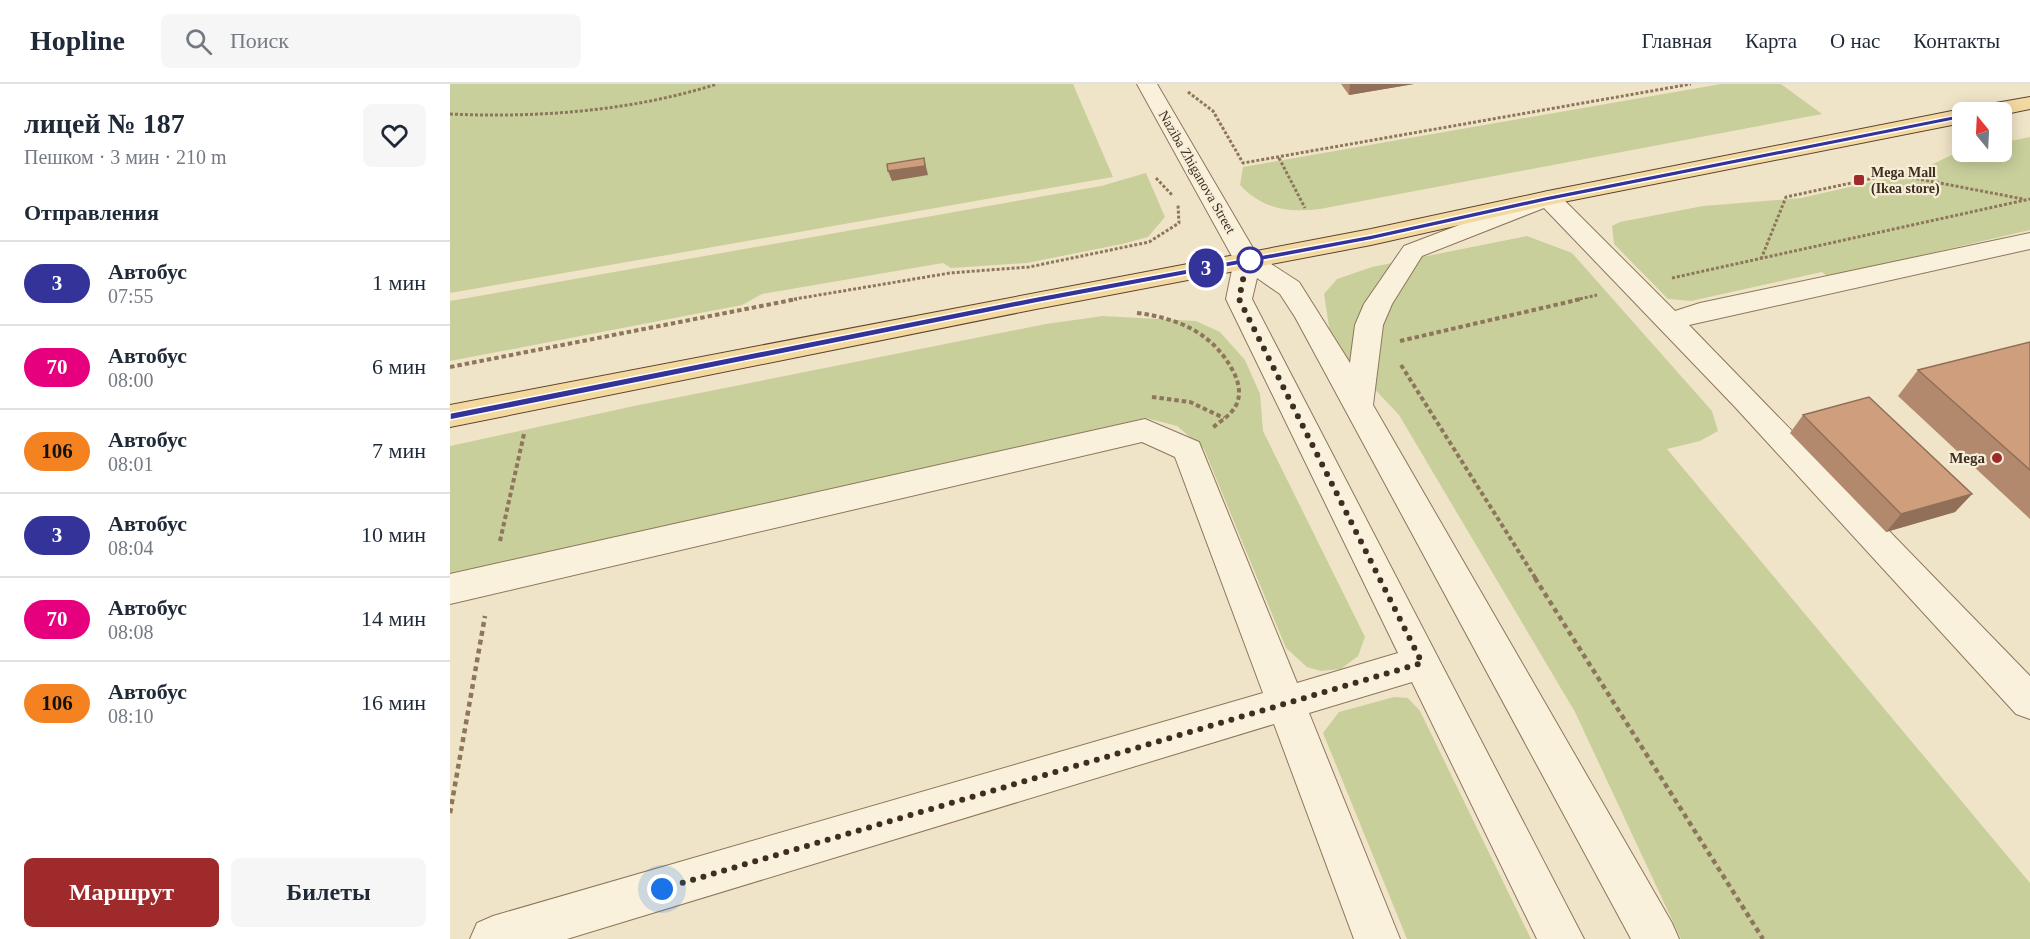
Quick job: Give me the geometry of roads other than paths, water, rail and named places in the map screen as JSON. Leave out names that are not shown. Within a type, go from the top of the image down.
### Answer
[{"type":"main road","points":[[2012,106],[2030,103]]},
{"type":"main road","points":[[450,417],[1371,237],[1548,198],[1952,118]]},
{"type":"street","name":"Naziba Zhiganova Street","points":[[1147,84],[1247,260]]},
{"type":"street","points":[[1358,408],[1369,325],[1378,304],[1413,251],[1548,198],[1636,285],[2030,702]]},
{"type":"street","points":[[1671,322],[1700,312],[2030,241]]},
{"type":"street","points":[[1561,939],[1239,299],[1247,260],[1290,288],[1656,939]]},
{"type":"street","points":[[450,589],[1145,430],[1188,450],[1377,939]]},
{"type":"street","points":[[493,939],[1422,663]]},
{"type":"place","name":"Mega Mall (Ikea store)","points":[[1859,180]]},
{"type":"place","name":"Mega","points":[[1997,458]]}]
